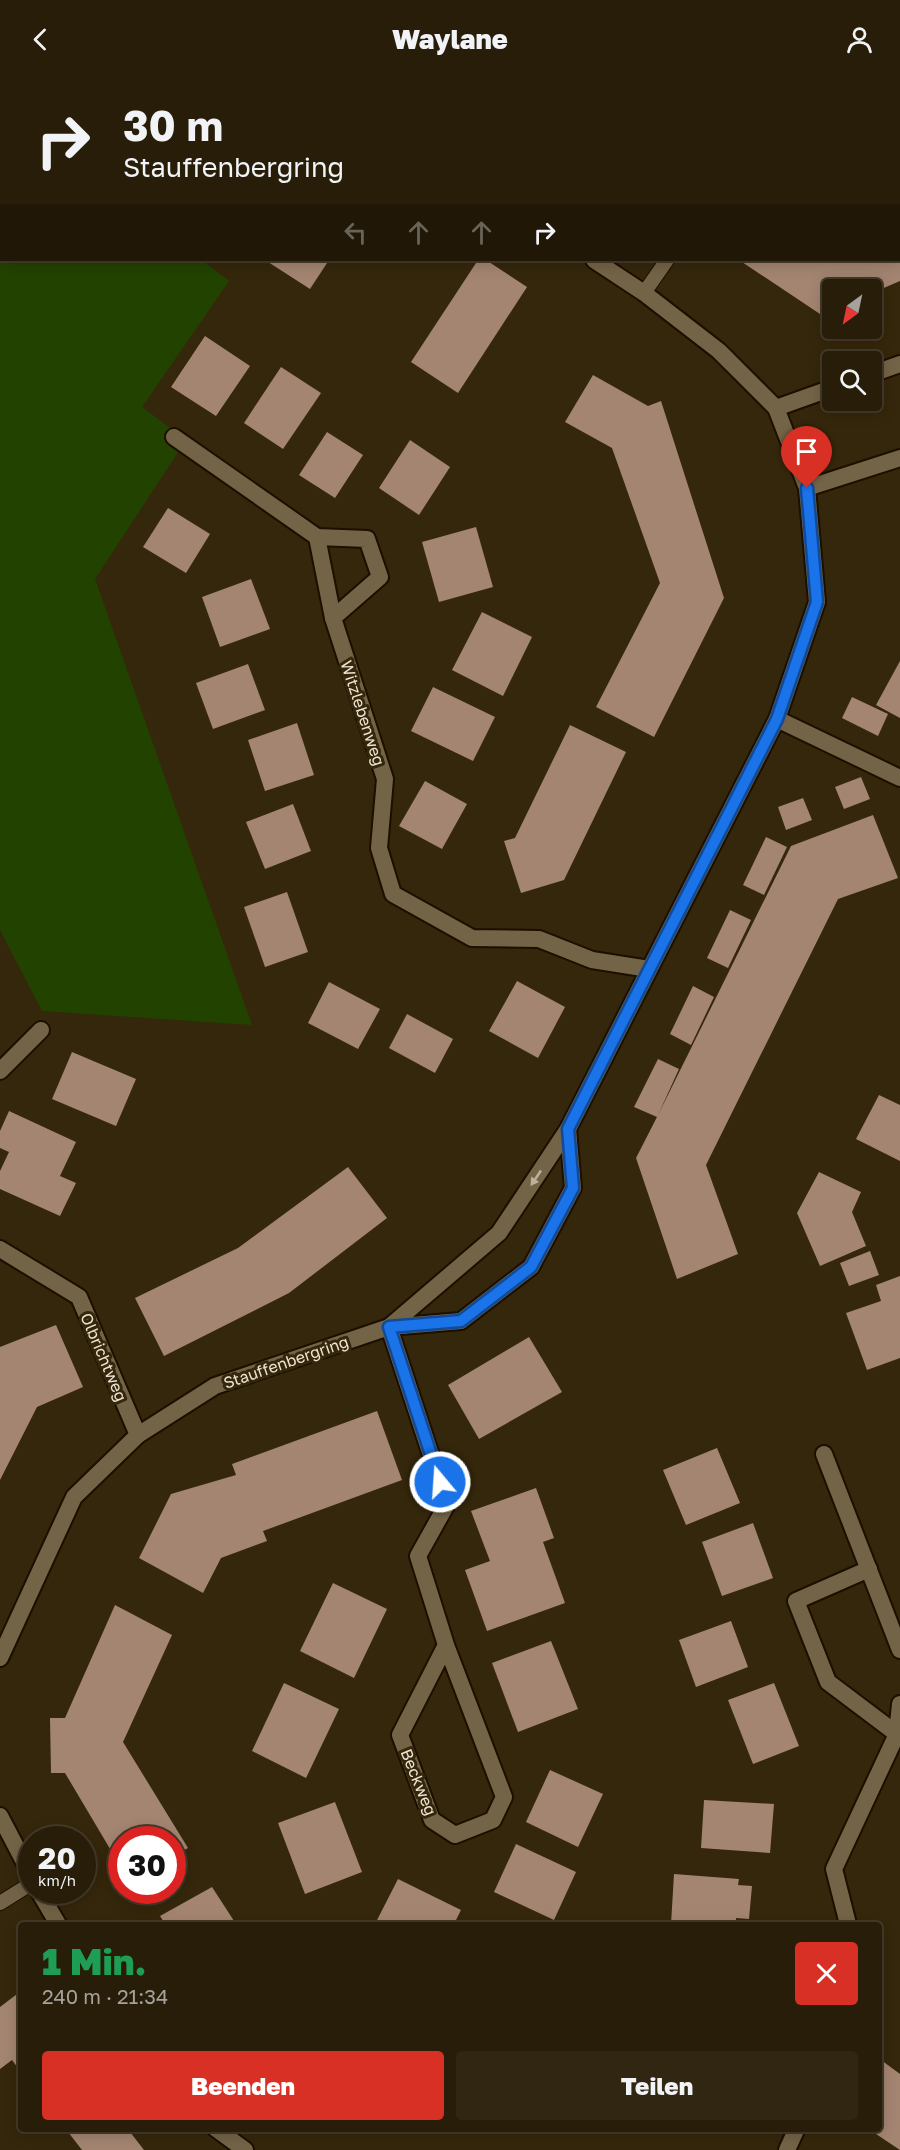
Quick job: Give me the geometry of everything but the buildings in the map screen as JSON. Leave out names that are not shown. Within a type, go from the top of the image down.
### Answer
[{"type":"street","name":"Stauffenbergring","points":[[389,1327],[499,1233],[568,1129],[777,719],[817,602],[807,488],[776,408],[719,351],[644,293],[596,261]]},
{"type":"street","points":[[882,370],[900,364]]},
{"type":"street","points":[[776,408],[822,392]]},
{"type":"street","points":[[174,437],[318,537],[368,539],[380,577],[333,618]]},
{"type":"street","points":[[807,488],[900,458]]},
{"type":"street","name":"Witzlebenweg","points":[[318,537],[333,618],[385,779],[379,848],[393,894],[472,938],[539,939],[592,960],[649,969]]},
{"type":"street","points":[[777,719],[900,778]]},
{"type":"street","points":[[0,1071],[41,1030]]},
{"type":"street","name":"Stauffenbergring","points":[[0,1658],[74,1497],[138,1435],[215,1386],[389,1327],[461,1321],[531,1267],[573,1188],[568,1129]]},
{"type":"street","name":"Olbrichtweg","points":[[0,1249],[79,1297],[138,1435]]},
{"type":"street","name":"Beckweg","points":[[389,1327],[447,1504],[418,1556],[447,1646],[504,1797],[493,1820],[455,1835],[432,1820],[400,1735],[447,1646]]},
{"type":"street","points":[[824,1454],[900,1650]]},
{"type":"street","points":[[869,1569],[796,1601],[828,1682],[897,1734]]},
{"type":"street","points":[[847,1922],[834,1869],[897,1734],[900,1704]]},
{"type":"street","points":[[0,1816],[18,1850]]},
{"type":"street","points":[[46,1904],[57,1922]]},
{"type":"street","points":[[220,2132],[245,2150]]},
{"type":"street","points":[[787,2150],[795,2132]]},
{"type":"lane","points":[[644,293],[666,261]]},
{"type":"lane","points":[[0,1903],[18,1892]]},
{"type":"green space","points":[[0,261],[203,261],[229,281],[142,407],[186,440],[95,579],[252,1025],[42,1011],[0,930]]},
{"type":"route","points":[[440,1482],[389,1327],[461,1321],[531,1267],[573,1188],[568,1129],[777,719],[817,602],[807,488]]}]
